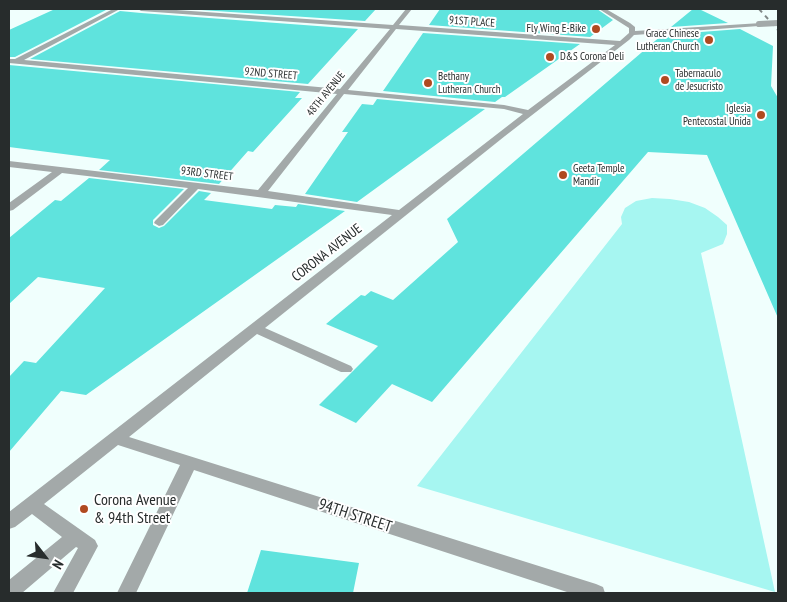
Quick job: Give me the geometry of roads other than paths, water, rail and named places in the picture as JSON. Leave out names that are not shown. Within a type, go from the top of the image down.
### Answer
[{"type":"street","points":[[11,63],[117,9]]},
{"type":"street","name":"91ST PLACE","points":[[142,9],[621,43]]},
{"type":"street","name":"48TH AVENUE","points":[[261,193],[409,9]]},
{"type":"street","points":[[602,9],[632,27],[632,33],[778,23]]},
{"type":"street","name":"CORONA AVENUE","points":[[9,522],[632,33]]},
{"type":"street","name":"92ND STREET","points":[[11,63],[504,107],[530,113]]},
{"type":"street","name":"93RD STREET","points":[[9,164],[261,193],[401,213]]},
{"type":"street","points":[[9,208],[60,170]]},
{"type":"street","points":[[159,223],[195,186]]},
{"type":"street","points":[[255,328],[346,369]]},
{"type":"street","name":"94TH STREET","points":[[114,438],[596,593]]},
{"type":"street","points":[[126,593],[189,463]]},
{"type":"street","points":[[31,504],[89,546],[63,593]]},
{"type":"street","points":[[9,592],[75,537]]},
{"type":"railway","points":[[759,9],[778,30]]},
{"type":"place","name":"Fly Wing E-Bike","points":[[596,29]]},
{"type":"place","name":"Grace Chinese Lutheran Church","points":[[709,40]]},
{"type":"place","name":"D&S Corona Deli","points":[[550,57]]},
{"type":"place","name":"Tabernaculo de Jesucristo","points":[[665,80]]},
{"type":"place","name":"Bethany Lutheran Church","points":[[428,83]]},
{"type":"place","name":"Iglesia Pentecostal Unida","points":[[761,115]]},
{"type":"place","name":"Geeta Temple Mandir","points":[[563,175]]},
{"type":"place","name":"Corona Avenue & 94th Street","points":[[84,509]]}]
